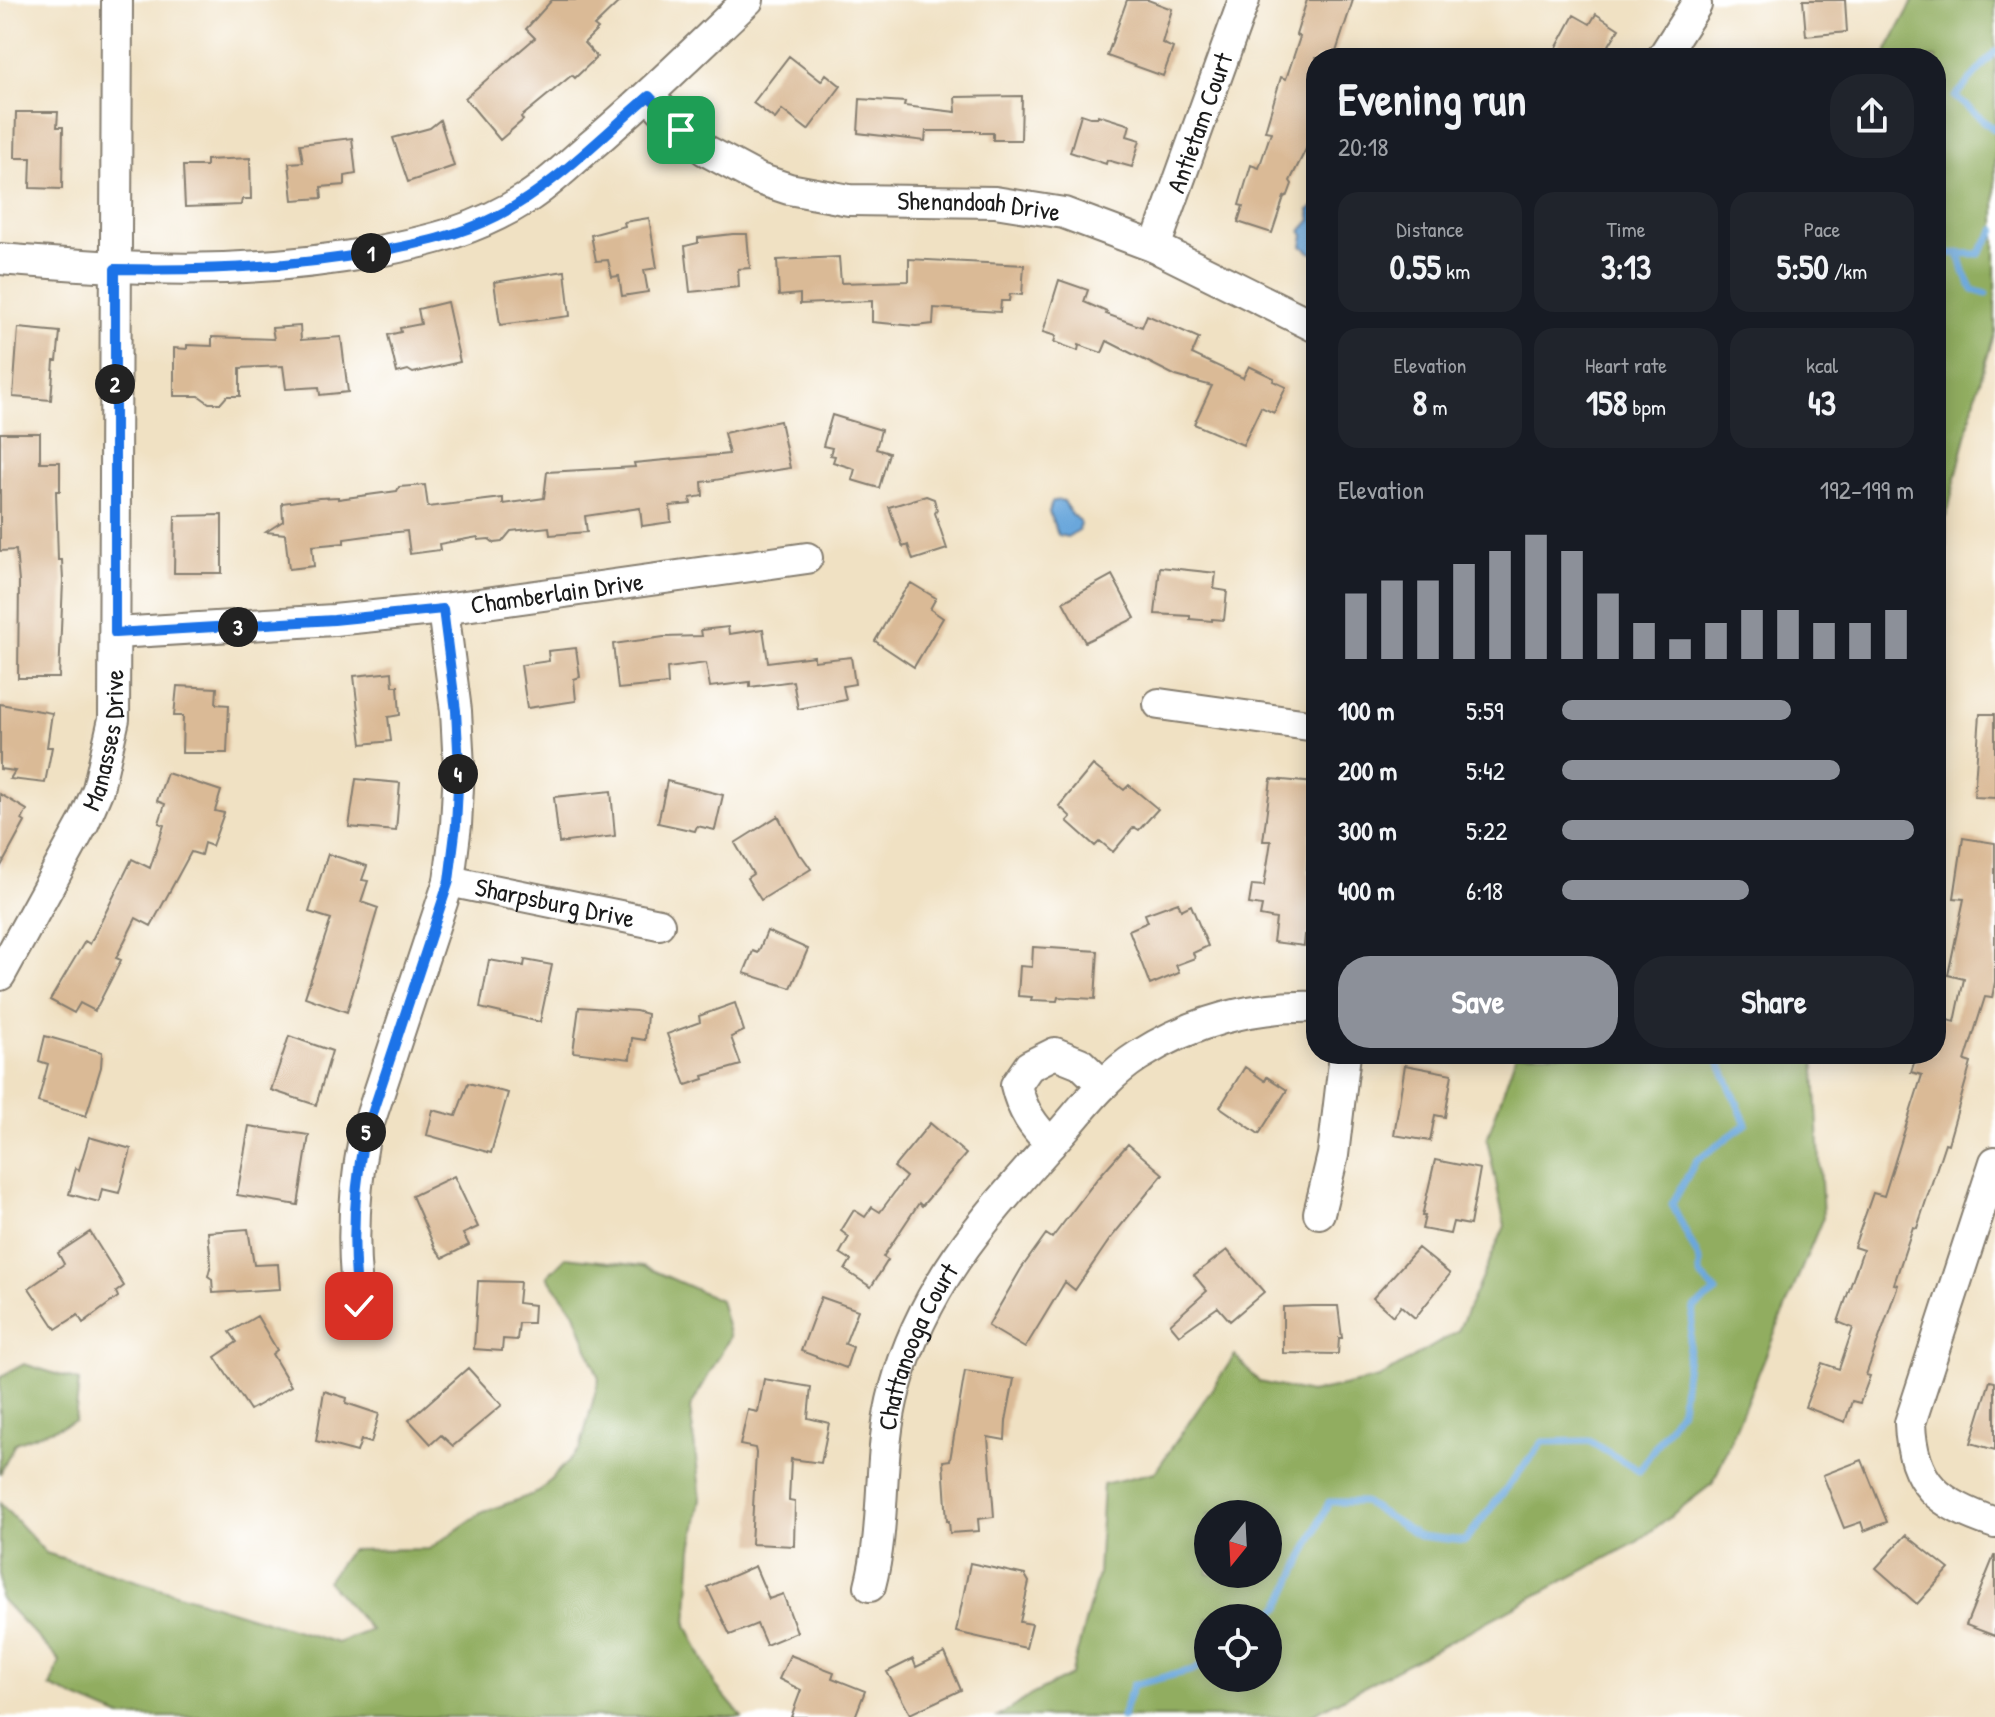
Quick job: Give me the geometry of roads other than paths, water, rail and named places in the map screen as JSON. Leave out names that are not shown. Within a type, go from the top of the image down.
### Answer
[{"type":"street","name":"Manasses Drive","points":[[0,975],[84,822],[98,789],[114,719],[117,0]]},
{"type":"street","points":[[0,259],[115,269],[206,270],[295,264],[434,241],[477,225],[528,197],[649,96],[748,0]]},
{"type":"street","name":"Antietam Court","points":[[1155,247],[1244,0]]},
{"type":"street","points":[[1668,48],[1696,5]]},
{"type":"street","name":"Shenandoah Drive","points":[[649,96],[705,150],[759,179],[789,189],[849,200],[995,202],[1064,213],[1155,247],[1306,322]]},
{"type":"street","name":"Chamberlain Drive","points":[[115,633],[318,621],[443,609],[807,558]]},
{"type":"street","points":[[359,1306],[353,1264],[352,1221],[364,1138],[449,881],[456,825],[459,768],[456,711],[443,609]]},
{"type":"street","points":[[1159,704],[1306,725]]},
{"type":"street","name":"Sharpsburg Drive","points":[[449,881],[659,924]]},
{"type":"street","name":"Chattanooga Court","points":[[870,1586],[878,1551],[886,1431],[895,1390],[924,1310],[961,1250],[1103,1085],[1137,1057],[1204,1023],[1239,1013],[1306,1007]]},
{"type":"street","points":[[1051,1144],[1021,1106],[1016,1085],[1029,1066],[1055,1053],[1080,1063],[1103,1085]]},
{"type":"street","points":[[1319,1213],[1333,1155],[1344,1064]]},
{"type":"street","points":[[1995,1162],[1910,1423],[1911,1450],[1923,1476],[1939,1498],[1962,1512],[1995,1523]]},
{"type":"water","points":[[1306,226],[1306,249],[1302,246],[1304,235],[1301,231]]},
{"type":"water","points":[[1064,501],[1071,514],[1080,521],[1079,530],[1067,537],[1058,535],[1049,512],[1052,502]]},
{"type":"waterway","points":[[1995,52],[1955,97],[1995,130]]},
{"type":"waterway","points":[[1946,253],[1979,254],[1995,230]]},
{"type":"waterway","points":[[1959,253],[1973,290],[1986,294]]},
{"type":"waterway","points":[[1281,1604],[1329,1502],[1364,1502],[1419,1536],[1465,1541],[1543,1442],[1589,1441],[1639,1471],[1681,1408],[1694,1308],[1716,1292],[1700,1275],[1700,1261],[1672,1204],[1696,1161],[1746,1124],[1720,1064]]},
{"type":"waterway","points":[[1122,1717],[1133,1685],[1194,1669]]}]
